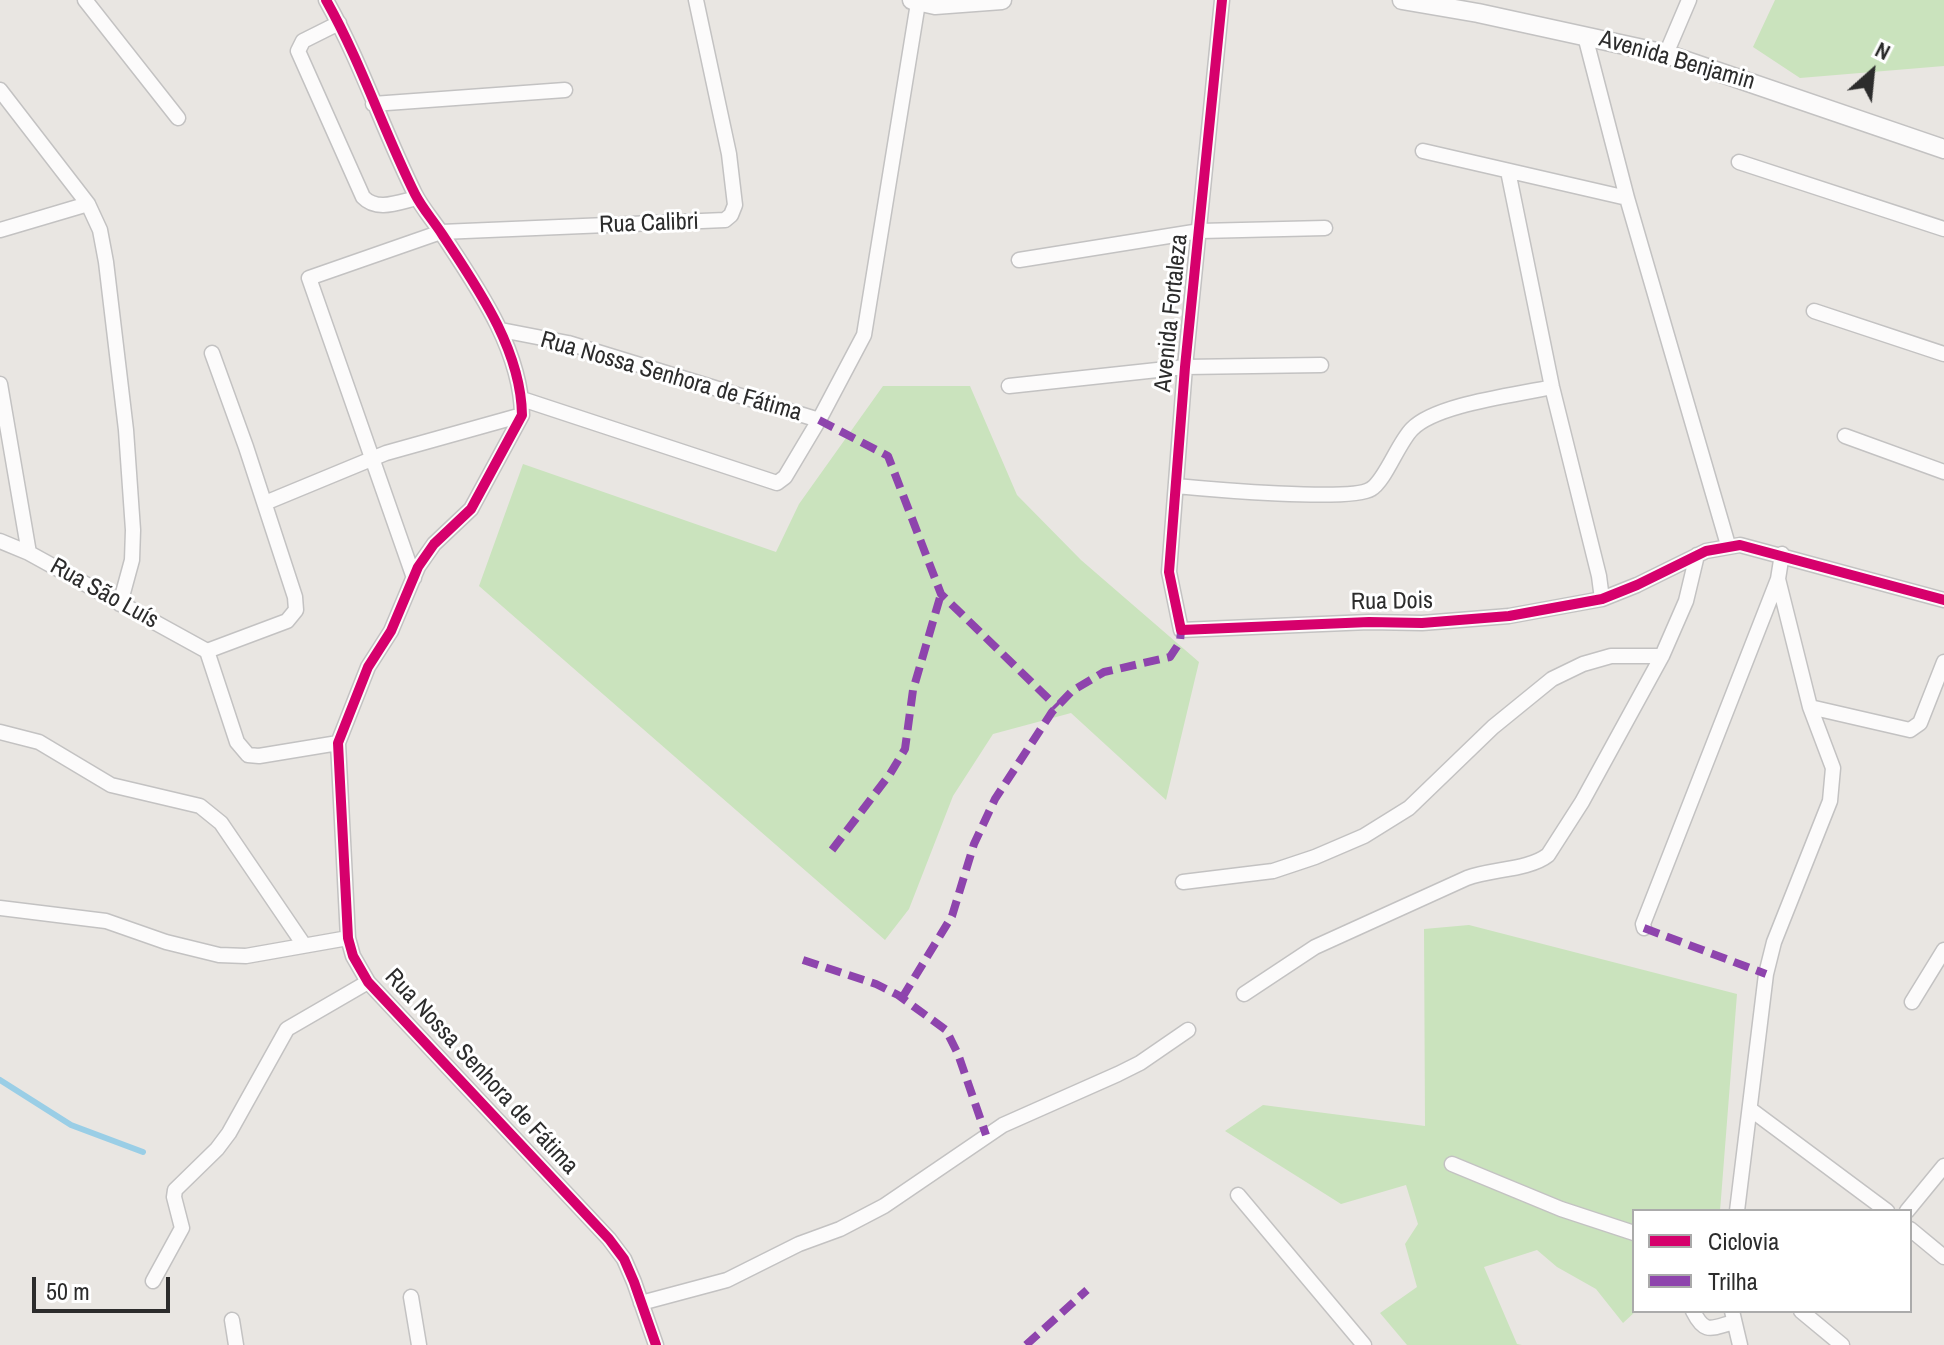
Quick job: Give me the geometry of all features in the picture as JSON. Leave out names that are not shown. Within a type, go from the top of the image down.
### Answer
[{"type":"street","points":[[85,0],[178,118]]},
{"type":"street","points":[[326,0],[353,51],[373,104],[417,198],[501,330]]},
{"type":"street","name":"Rua Calibri","points":[[441,232],[714,222],[731,215],[735,205],[729,154],[696,0]]},
{"type":"street","points":[[915,1],[935,5],[1002,0]]},
{"type":"street","name":"Avenida Fortaleza","points":[[1181,630],[1169,572],[1185,367],[1222,0]]},
{"type":"street","name":"Avenida Benjamin","points":[[1402,0],[1479,6],[1585,36],[1666,54],[1944,149]]},
{"type":"street","points":[[1666,54],[1689,0]]},
{"type":"street","name":"Rua Nossa Senhora de Fátima","points":[[656,1345],[624,1259],[609,1239],[368,982],[353,956],[348,938],[338,743],[368,667],[391,631],[414,578],[434,544],[471,509],[522,415],[522,399],[501,330],[568,343],[819,420],[864,335],[915,1]]},
{"type":"street","points":[[339,23],[299,46],[298,51],[309,77],[363,197],[378,206],[417,198]]},
{"type":"street","points":[[1585,36],[1627,198],[1728,545],[1782,554],[1944,600]]},
{"type":"street","points":[[0,90],[88,204],[100,230],[126,430],[133,530],[132,560],[120,604]]},
{"type":"street","points":[[373,104],[565,90]]},
{"type":"street","points":[[1423,151],[1627,198]]},
{"type":"street","points":[[1739,162],[1944,229]]},
{"type":"street","points":[[1508,171],[1552,387],[1602,599]]},
{"type":"street","points":[[0,230],[88,204]]},
{"type":"street","points":[[1019,260],[1200,231],[1325,228]]},
{"type":"street","points":[[414,578],[309,278],[441,232]]},
{"type":"street","points":[[1814,311],[1944,354]]},
{"type":"street","points":[[212,353],[265,503],[295,597],[296,610],[287,621],[207,651],[237,742],[248,755],[259,756],[338,743]]},
{"type":"street","points":[[1009,386],[1185,367],[1321,365]]},
{"type":"street","points":[[0,384],[29,553]]},
{"type":"street","points":[[1176,486],[1287,494],[1363,492],[1378,483],[1414,427],[1436,412],[1552,387]]},
{"type":"street","points":[[522,399],[777,483],[785,477],[819,420]]},
{"type":"street","points":[[265,503],[372,459],[522,415]]},
{"type":"street","points":[[1845,436],[1944,472]]},
{"type":"street","name":"Rua São Luís","points":[[0,541],[29,553],[207,651]]},
{"type":"street","name":"Rua Dois","points":[[1181,630],[1369,622],[1422,623],[1509,616],[1602,599],[1697,555],[1728,545]]},
{"type":"street","points":[[1644,928],[1778,579],[1782,554]]},
{"type":"street","points":[[1244,994],[1315,947],[1338,936],[1467,878],[1540,861],[1548,855],[1582,802],[1662,656],[1686,601],[1697,555]]},
{"type":"street","points":[[1737,1209],[1766,974],[1771,952],[1830,801],[1833,785],[1833,768],[1810,707],[1778,579]]},
{"type":"street","points":[[1183,882],[1273,871],[1364,836],[1409,808],[1493,727],[1552,679],[1583,664],[1611,656],[1662,656]]},
{"type":"street","points":[[1810,707],[1910,730],[1920,723],[1944,662]]},
{"type":"street","points":[[0,732],[39,742],[111,785],[200,806],[221,823],[304,945]]},
{"type":"street","points":[[0,908],[106,921],[166,942],[219,955],[246,956],[348,938]]},
{"type":"street","points":[[1912,1002],[1944,950]]},
{"type":"street","points":[[153,1281],[182,1228],[175,1190],[229,1133],[281,1036],[298,1020],[368,982]]},
{"type":"street","points":[[641,1303],[727,1280],[799,1244],[840,1229],[884,1206],[1003,1125],[1140,1063],[1188,1030]]},
{"type":"street","points":[[1750,1109],[1884,1209]]},
{"type":"street","points":[[1452,1164],[1561,1209],[1632,1232]]},
{"type":"street","points":[[1909,1209],[1944,1166]]},
{"type":"street","points":[[1238,1195],[1364,1345]]},
{"type":"street","points":[[1912,1231],[1944,1257]]},
{"type":"street","points":[[411,1297],[419,1345]]},
{"type":"street","points":[[1694,1313],[1700,1325],[1705,1327],[1733,1317],[1740,1345]]},
{"type":"street","points":[[1803,1313],[1842,1345]]},
{"type":"street","points":[[232,1320],[236,1345]]},
{"type":"green space","points":[[1775,0],[1944,0],[1944,66],[1800,78],[1753,47]]},
{"type":"green space","points":[[883,386],[970,386],[1017,495],[1081,560],[1199,662],[1166,800],[1071,713],[993,734],[953,796],[909,909],[885,940],[479,586],[523,464],[776,552],[799,504]]},
{"type":"green space","points":[[1469,925],[1737,994],[1720,1209],[1632,1209],[1634,1313],[1623,1323],[1596,1289],[1557,1267],[1537,1250],[1484,1267],[1517,1344],[1522,1345],[1407,1345],[1380,1313],[1417,1287],[1405,1244],[1418,1224],[1406,1185],[1341,1204],[1225,1131],[1263,1105],[1425,1126],[1424,929]]},
{"type":"waterway","points":[[0,1080],[71,1125],[143,1152]]},
{"type":"marked path","points":[[819,420],[888,456],[941,594],[1057,707]]},
{"type":"marked path","points":[[832,850],[890,774],[905,749],[913,690],[941,594]]},
{"type":"marked path","points":[[902,998],[952,916],[974,844],[995,799],[1052,712],[1072,691],[1104,672],[1170,657],[1180,642],[1181,630]]},
{"type":"marked path","points":[[1644,928],[1766,974]]},
{"type":"marked path","points":[[803,960],[876,984],[898,995],[946,1030],[958,1054],[986,1135]]},
{"type":"marked path","points":[[1026,1345],[1087,1290]]},
{"type":"cycle path","points":[[326,0],[415,194],[495,320],[514,366],[522,415],[471,509],[434,544],[418,567],[391,631],[368,667],[338,743],[348,938],[353,956],[368,982],[609,1239],[624,1259],[656,1345]]},
{"type":"cycle path","points":[[1222,0],[1185,367],[1169,572],[1181,630],[1369,622],[1422,623],[1509,616],[1602,599],[1706,551],[1740,545],[1944,600]]}]
